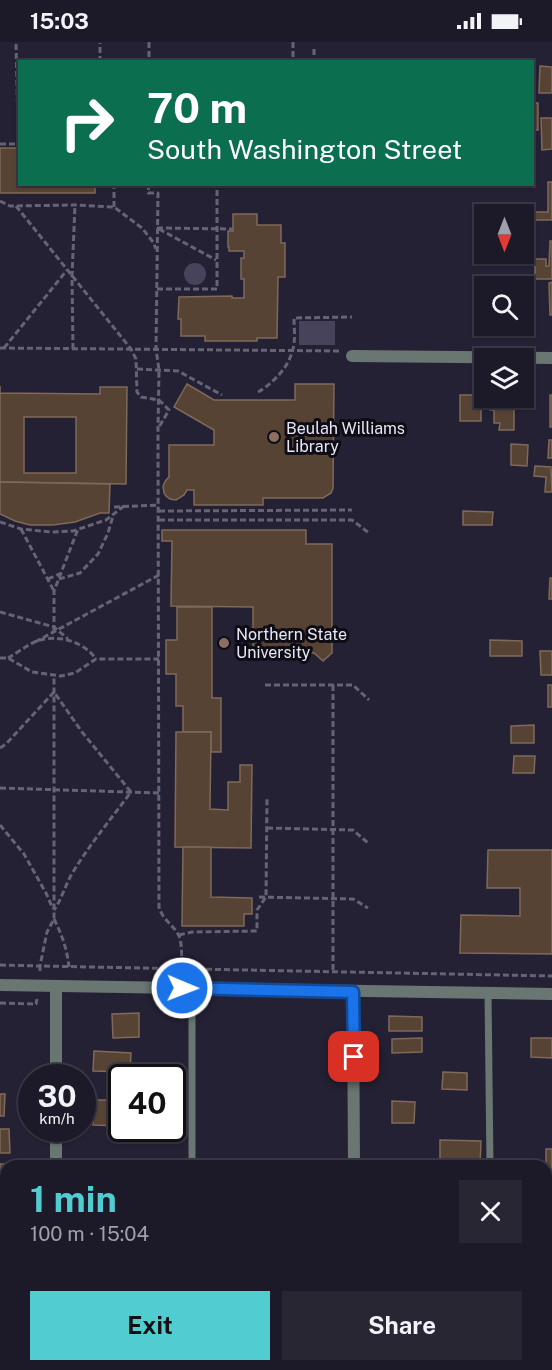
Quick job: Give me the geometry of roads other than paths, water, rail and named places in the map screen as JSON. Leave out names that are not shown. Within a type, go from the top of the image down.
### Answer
[{"type":"street","points":[[347,354],[552,358]]},
{"type":"street","points":[[0,985],[552,994]]},
{"type":"street","points":[[56,986],[56,1064]]},
{"type":"street","points":[[353,992],[354,1160]]},
{"type":"street","points":[[56,1142],[56,1160]]},
{"type":"lane","points":[[187,988],[192,1160]]},
{"type":"lane","points":[[488,992],[490,1160]]},
{"type":"place","name":"Beulah Williams Library","points":[[274,437]]},
{"type":"place","name":"Northern State University","points":[[224,643]]}]
